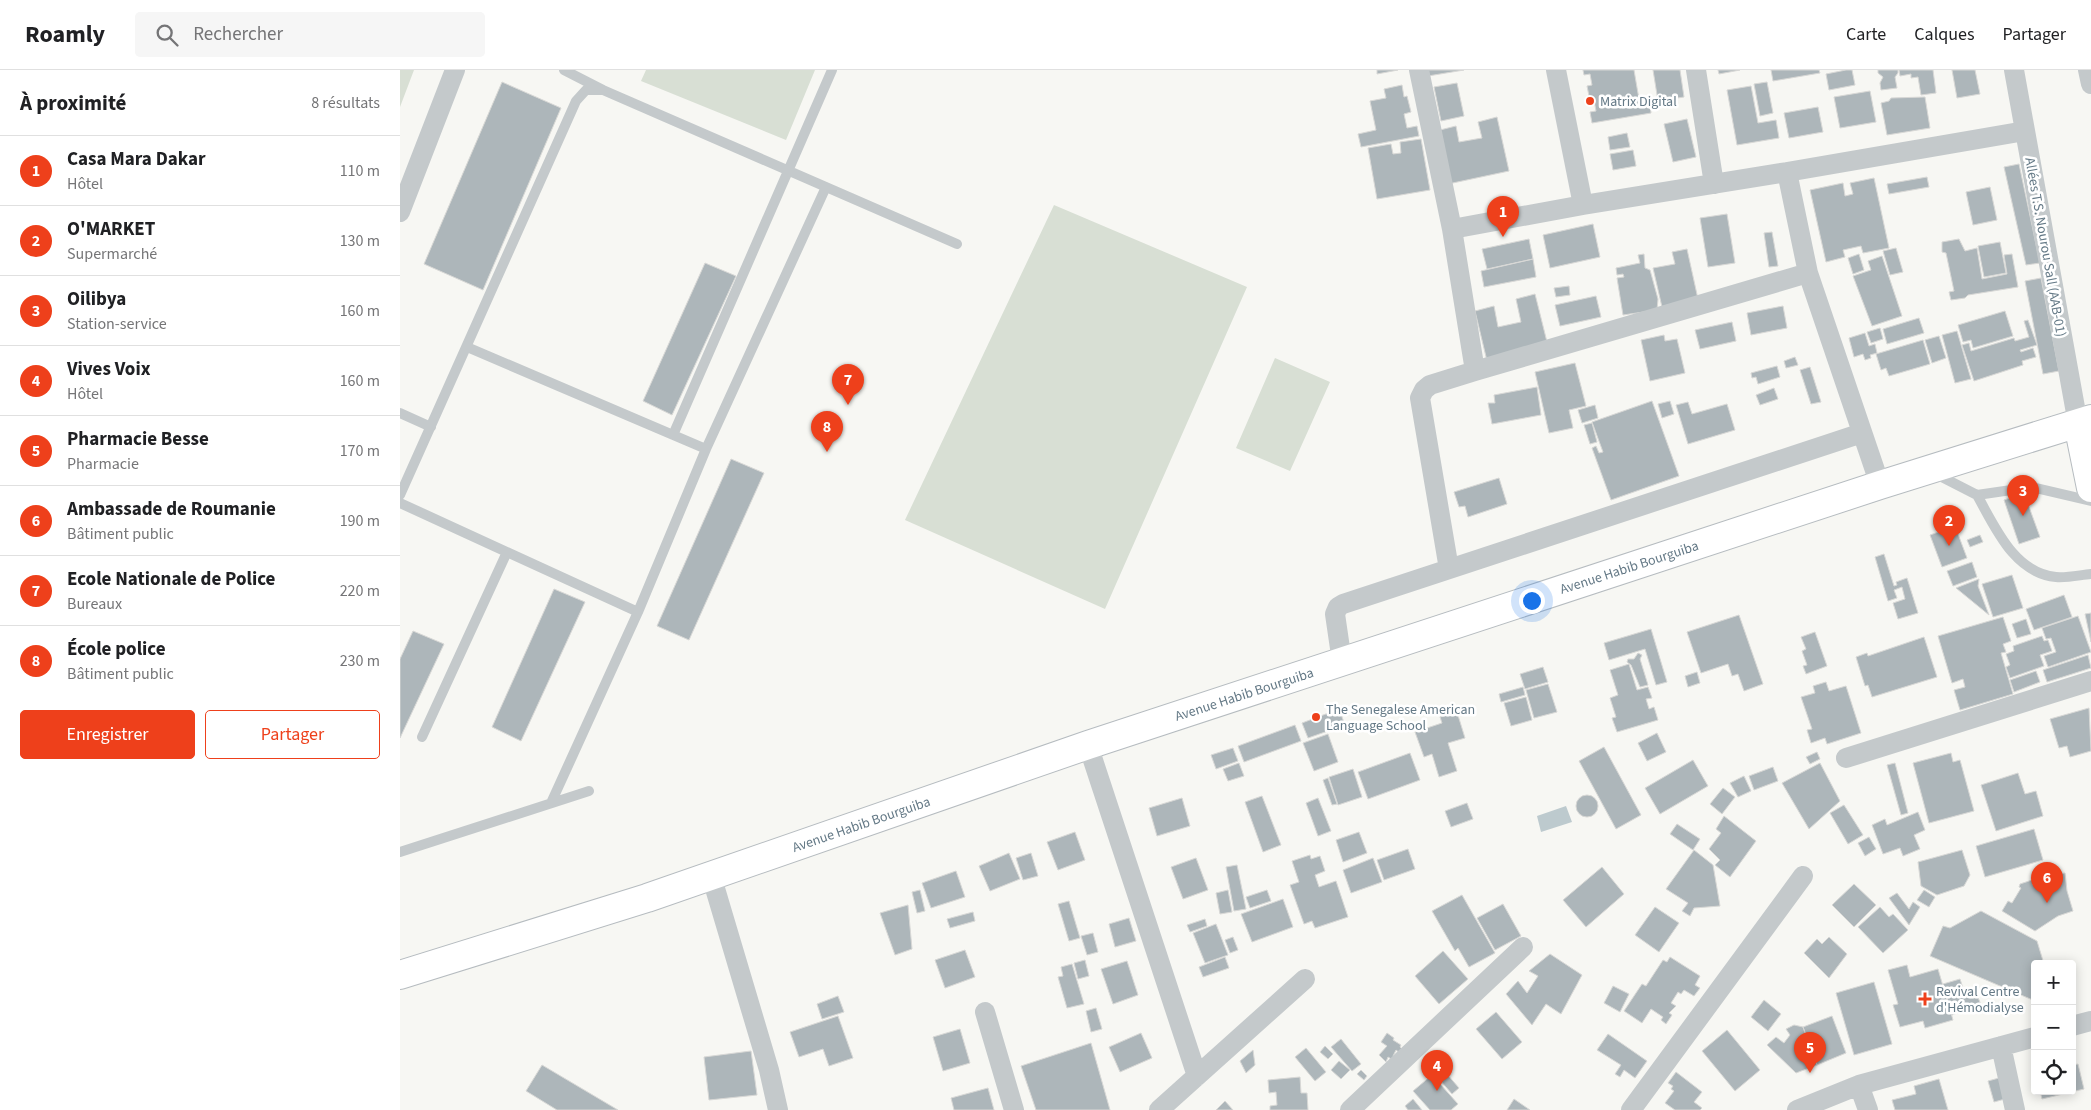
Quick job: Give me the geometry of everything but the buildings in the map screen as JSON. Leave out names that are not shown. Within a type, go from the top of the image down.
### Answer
[{"type":"main road","name":"Avenue Habib Bourguiba","points":[[400,975],[647,898],[1088,745],[1880,485],[2085,422]]},
{"type":"main road","points":[[2085,422],[2091,488]]},
{"type":"street","points":[[400,212],[405,188],[456,70]]},
{"type":"street","points":[[1419,70],[1452,229],[1475,371]]},
{"type":"street","points":[[1556,70],[1583,205]]},
{"type":"street","points":[[1696,70],[1714,184]]},
{"type":"street","name":"Allées T.S. Nourou Sall (AAB-01)","points":[[2014,70],[2024,131],[2085,422]]},
{"type":"street","points":[[2088,70],[2091,84]]},
{"type":"street","points":[[1452,229],[1583,205],[2024,131]]},
{"type":"street","points":[[1787,172],[1808,273],[1880,485]]},
{"type":"street","points":[[1449,569],[1420,398],[1424,390],[1430,385],[1808,273]]},
{"type":"street","points":[[1342,662],[1335,614],[1343,604],[1862,433]]},
{"type":"street","points":[[1846,758],[2091,681]]},
{"type":"street","points":[[1088,745],[1197,1076]]},
{"type":"street","points":[[711,875],[769,1070],[778,1110]]},
{"type":"street","points":[[1632,1110],[1803,876]]},
{"type":"street","points":[[1350,1110],[1523,946]]},
{"type":"street","points":[[1159,1110],[1305,979]]},
{"type":"street","points":[[985,1012],[1014,1110]]},
{"type":"street","points":[[2076,1025],[2091,1021]]},
{"type":"street","points":[[1797,1110],[1859,1085],[2031,1037]]},
{"type":"street","points":[[2001,1046],[2015,1110]]},
{"type":"street","points":[[1859,1085],[1868,1110]]},
{"type":"lane","points":[[564,70],[603,90],[957,244]]},
{"type":"lane","points":[[673,435],[832,70]]},
{"type":"lane","points":[[400,494],[576,101],[586,90],[603,90]]},
{"type":"lane","points":[[551,803],[638,612],[706,449],[826,187]]},
{"type":"lane","points":[[467,347],[706,449]]},
{"type":"lane","points":[[400,413],[431,427]]},
{"type":"lane","points":[[1928,470],[1978,495],[2032,487],[2091,501]]},
{"type":"lane","points":[[1978,495],[2000,537],[2025,566],[2057,577],[2091,574]]},
{"type":"lane","points":[[400,503],[638,612]]},
{"type":"lane","points":[[422,737],[507,552]]},
{"type":"lane","points":[[400,852],[589,791]]},
{"type":"shaded area","points":[[400,70],[414,70],[400,107]]},
{"type":"shaded area","points":[[646,70],[815,70],[786,140],[641,81]]},
{"type":"shaded area","points":[[1054,205],[1247,287],[1105,609],[905,520]]},
{"type":"shaded area","points":[[1275,358],[1330,382],[1290,471],[1236,448]]},
{"type":"shaded area","points":[[1566,806],[1572,822],[1541,832],[1537,816]]},
{"type":"place","name":"Matrix Digital","points":[[1590,101]]},
{"type":"place","name":"Casa Mara Dakar","points":[[1503,237]]},
{"type":"place","name":"Ecole Nationale de Police","points":[[848,405]]},
{"type":"place","name":"École police","points":[[827,452]]},
{"type":"place","name":"Oilibya","points":[[2023,516]]},
{"type":"place","name":"O'MARKET","points":[[1949,546]]},
{"type":"place","name":"The Senegalese American Language School","points":[[1316,717]]},
{"type":"place","name":"Ambassade de Roumanie","points":[[2047,903]]},
{"type":"place","name":"Revival Centre d'Hémodialyse","points":[[1925,999]]},
{"type":"place","name":"Pharmacie Besse","points":[[1810,1073]]},
{"type":"place","name":"Vives Voix","points":[[1437,1091]]}]
